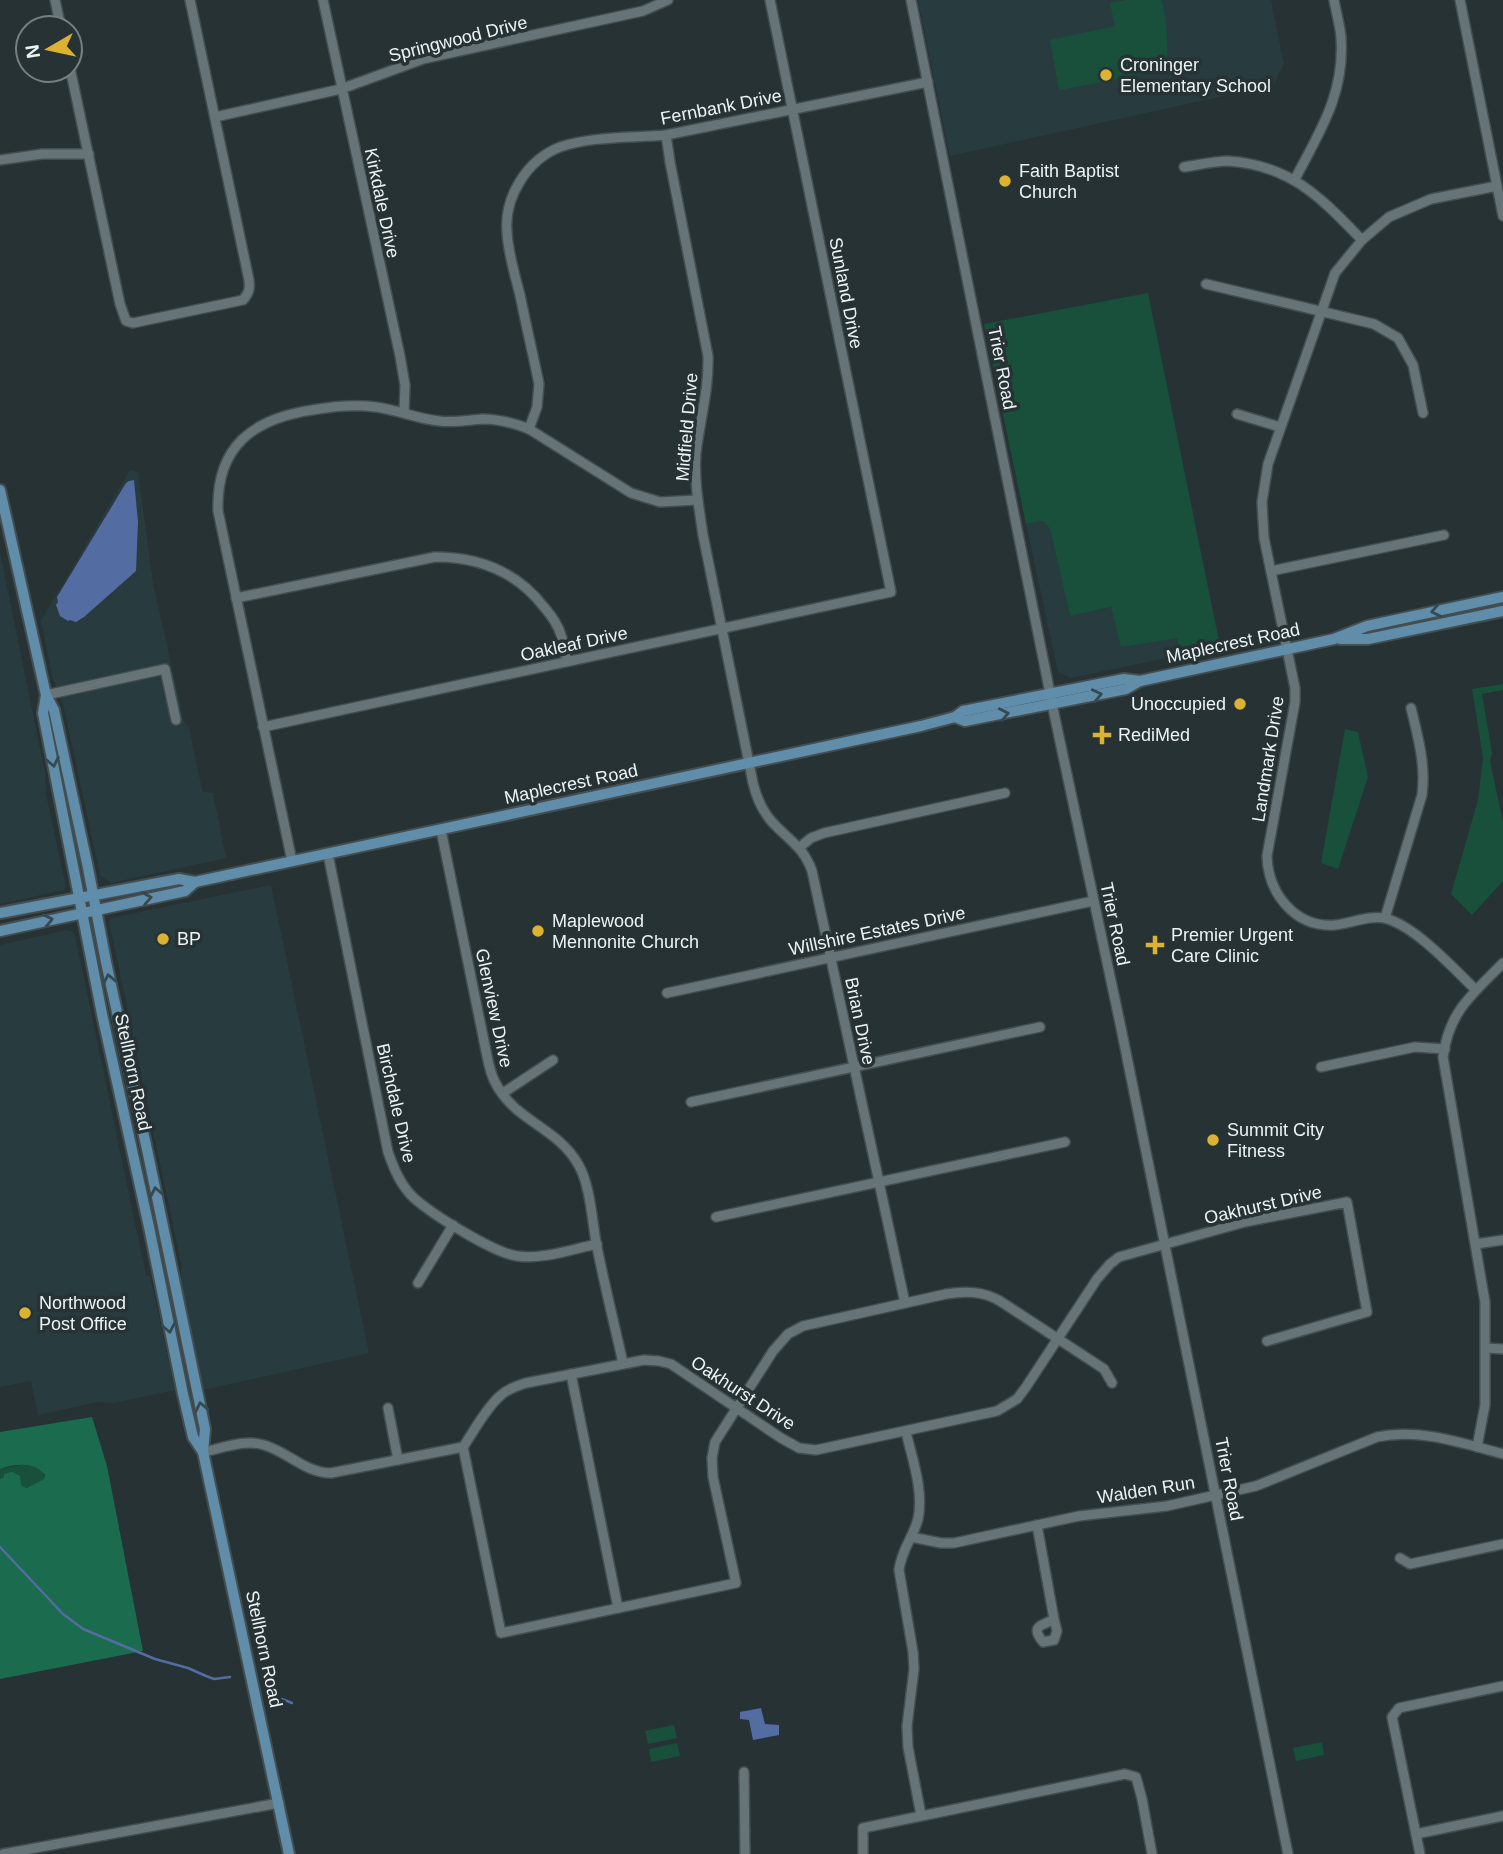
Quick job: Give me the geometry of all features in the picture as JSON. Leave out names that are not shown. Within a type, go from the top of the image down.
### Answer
[{"type":"main road","name":"Stellhorn Road","points":[[0,491],[46,695],[54,710],[205,1430],[203,1452],[289,1854]]},
{"type":"main road","name":"Maplecrest Road","points":[[955,717],[965,721],[1053,705],[1126,689],[1140,681],[1334,639],[1367,626],[1503,597]]},
{"type":"main road","name":"Maplecrest Road","points":[[1334,639],[1368,639],[1503,611]]},
{"type":"main road","name":"Maplecrest Road","points":[[0,914],[182,878],[195,882],[921,726],[955,717],[963,711],[1051,692],[1124,679],[1140,681]]},
{"type":"main road","name":"Stellhorn Road","points":[[46,695],[43,713],[110,1052],[180,1383],[193,1437],[203,1452]]},
{"type":"main road","name":"Maplecrest Road","points":[[0,931],[185,891],[195,882]]},
{"type":"street","points":[[74,84],[120,304],[126,321],[133,323],[243,300],[248,294],[249,280],[190,0]]},
{"type":"street","name":"Kirkdale Drive","points":[[323,0],[400,356],[405,385],[404,413]]},
{"type":"street","name":"Springwood Drive","points":[[215,117],[341,89],[423,59],[630,15],[668,0]]},
{"type":"street","name":"Sunland Drive","points":[[770,0],[891,592]]},
{"type":"street","name":"Trier Road","points":[[911,0],[1288,1854]]},
{"type":"street","points":[[1295,179],[1329,113],[1340,74],[1341,36],[1334,0]]},
{"type":"street","points":[[1460,0],[1503,216]]},
{"type":"street","name":"Fernbank Drive","points":[[529,429],[537,407],[539,384],[507,233],[510,202],[527,171],[548,153],[573,144],[666,135],[928,82]]},
{"type":"street","name":"Midfield Drive","points":[[666,135],[708,356],[706,395],[696,457],[697,500],[749,762]]},
{"type":"street","points":[[0,160],[42,154],[89,154]]},
{"type":"street","points":[[1184,167],[1225,161],[1258,165],[1295,179],[1320,198],[1362,240]]},
{"type":"street","name":"Landmark Drive","points":[[1385,918],[1328,925],[1309,921],[1284,904],[1270,877],[1267,856],[1295,702],[1295,688],[1264,538],[1262,502],[1268,464],[1335,273],[1362,240],[1389,216],[1431,199],[1497,186]]},
{"type":"street","points":[[1206,284],[1374,324],[1398,338],[1413,365],[1423,413]]},
{"type":"street","points":[[292,862],[218,511],[218,484],[226,460],[250,432],[282,416],[337,406],[378,407],[450,423],[497,420],[529,429],[631,494],[660,502],[697,500]]},
{"type":"street","points":[[1237,414],[1280,427]]},
{"type":"street","points":[[1271,571],[1444,536]]},
{"type":"street","points":[[236,598],[435,557],[465,558],[503,571],[536,596],[561,633],[567,661]]},
{"type":"street","name":"Oakleaf Drive","points":[[263,727],[891,592]]},
{"type":"street","points":[[46,695],[165,669],[176,720]]},
{"type":"street","points":[[1411,708],[1421,753],[1422,795],[1385,918],[1418,936],[1476,990]]},
{"type":"street","name":"Brian Drive","points":[[749,762],[762,809],[775,825],[800,847],[812,871],[905,1303]]},
{"type":"street","points":[[800,847],[824,832],[1005,793]]},
{"type":"street","name":"Glenview Drive","points":[[441,830],[486,1051],[495,1082],[516,1110],[559,1139],[581,1167],[622,1363]]},
{"type":"street","name":"Birchdale Drive","points":[[328,854],[388,1153],[395,1171],[415,1199],[453,1225],[501,1252],[534,1256],[597,1244]]},
{"type":"street","name":"Willshire Estates Drive","points":[[667,992],[1093,901]]},
{"type":"street","points":[[1476,1447],[1485,1405],[1485,1294],[1443,1057],[1451,1025],[1459,1010],[1503,963]]},
{"type":"street","points":[[691,1102],[1040,1027]]},
{"type":"street","points":[[1321,1067],[1415,1047],[1445,1049]]},
{"type":"street","points":[[503,1093],[553,1060]]},
{"type":"street","points":[[716,1217],[1065,1142]]},
{"type":"street","name":"Oakhurst Drive","points":[[463,1447],[501,1394],[526,1383],[644,1360],[659,1360],[671,1364],[788,1442],[811,1450],[997,1411],[1017,1399],[1097,1279],[1110,1264],[1127,1254],[1252,1221],[1347,1202],[1367,1312],[1267,1341]]},
{"type":"street","points":[[418,1283],[453,1225]]},
{"type":"street","points":[[1476,1244],[1503,1240]]},
{"type":"street","points":[[203,1452],[240,1444],[263,1445],[321,1473],[343,1472],[463,1447],[501,1633],[736,1583],[713,1477],[715,1441],[773,1351],[794,1330],[814,1323],[958,1292],[983,1294],[999,1301],[1104,1369],[1112,1383]]},
{"type":"street","points":[[1486,1348],[1503,1349]]},
{"type":"street","points":[[571,1374],[618,1608]]},
{"type":"street","points":[[388,1408],[398,1460]]},
{"type":"street","points":[[906,1432],[919,1501],[918,1518],[901,1557],[899,1570],[914,1669],[907,1726],[908,1747],[921,1815]]},
{"type":"street","name":"Walden Run","points":[[911,1536],[941,1543],[954,1542],[1079,1516],[1167,1506],[1266,1483],[1390,1434],[1428,1435],[1503,1454]]},
{"type":"street","points":[[1037,1525],[1054,1619]]},
{"type":"street","points":[[1400,1558],[1410,1564],[1503,1544]]},
{"type":"street","points":[[1420,1854],[1392,1717],[1399,1708],[1503,1686]]},
{"type":"street","points":[[744,1772],[745,1854]]},
{"type":"street","points":[[863,1854],[863,1828],[1125,1774],[1136,1777],[1152,1854]]},
{"type":"street","points":[[3,1854],[279,1803]]},
{"type":"street","points":[[1416,1834],[1503,1816]]},
{"type":"shaded area","name":"Croninger Elementary School","points":[[918,0],[1271,0],[1284,64],[1273,85],[950,156]]},
{"type":"shaded area","points":[[130,470],[138,472],[153,583],[184,722],[189,727],[203,792],[213,793],[226,858],[111,883],[100,875],[63,704],[53,679],[41,621]]},
{"type":"shaded area","points":[[1043,521],[1050,529],[1070,616],[1111,607],[1177,638],[1181,655],[1071,678],[1058,672],[1026,524]]},
{"type":"shaded area","points":[[0,552],[66,887],[64,890],[0,904]]},
{"type":"shaded area","points":[[271,885],[369,1353],[203,1390],[180,1279],[182,1268],[109,921],[111,918]]},
{"type":"shaded area","points":[[67,930],[75,935],[146,1276],[150,1276],[175,1390],[114,1403],[97,1402],[38,1415],[31,1381],[0,1387],[0,945]]},
{"type":"green space","points":[[1162,0],[1167,35],[1166,70],[1059,90],[1050,40],[1115,26],[1110,3]]},
{"type":"green space","points":[[1148,293],[1220,646],[1181,655],[1177,638],[1121,647],[1111,607],[1070,616],[1050,529],[1043,521],[1026,524],[984,324]]},
{"type":"green space","points":[[1503,684],[1503,690],[1482,694],[1492,753],[1490,761],[1503,822],[1503,881],[1472,915],[1451,894],[1478,800],[1483,758],[1472,689]]},
{"type":"green space","points":[[1345,729],[1358,732],[1368,777],[1338,869],[1321,863]]},
{"type":"green space","points":[[92,1417],[107,1466],[143,1651],[0,1679],[0,1479],[4,1474],[12,1472],[20,1476],[21,1485],[26,1488],[44,1479],[45,1475],[30,1466],[18,1465],[0,1469],[0,1432]]},
{"type":"green space","points":[[20,1465],[40,1469],[45,1479],[25,1488],[4,1477],[0,1479],[0,1469]]},
{"type":"green space","points":[[674,1725],[677,1738],[648,1744],[645,1731]]},
{"type":"green space","points":[[1322,1742],[1324,1755],[1296,1761],[1293,1748]]},
{"type":"green space","points":[[677,1743],[680,1756],[651,1762],[649,1749]]},
{"type":"water","points":[[134,480],[138,522],[136,571],[84,617],[76,622],[68,621],[60,616],[56,605],[57,597],[126,483]]},
{"type":"water","points":[[761,1708],[765,1724],[779,1725],[779,1735],[753,1740],[749,1720],[740,1719],[740,1712]]},
{"type":"waterway","points":[[0,1547],[63,1614],[83,1629],[155,1659],[214,1679],[230,1677]]},
{"type":"waterway","points":[[274,1696],[292,1703]]},
{"type":"place","name":"Croninger Elementary School","points":[[1106,75]]},
{"type":"place","name":"Faith Baptist Church","points":[[1005,181]]},
{"type":"place","name":"Unoccupied","points":[[1240,704]]},
{"type":"place","name":"RediMed","points":[[1102,735]]},
{"type":"place","name":"Maplewood Mennonite Church","points":[[538,931]]},
{"type":"place","name":"BP","points":[[163,939]]},
{"type":"place","name":"Premier Urgent Care Clinic","points":[[1155,945]]},
{"type":"place","name":"Summit City Fitness","points":[[1213,1140]]},
{"type":"place","name":"Northwood Post Office","points":[[25,1313]]}]
